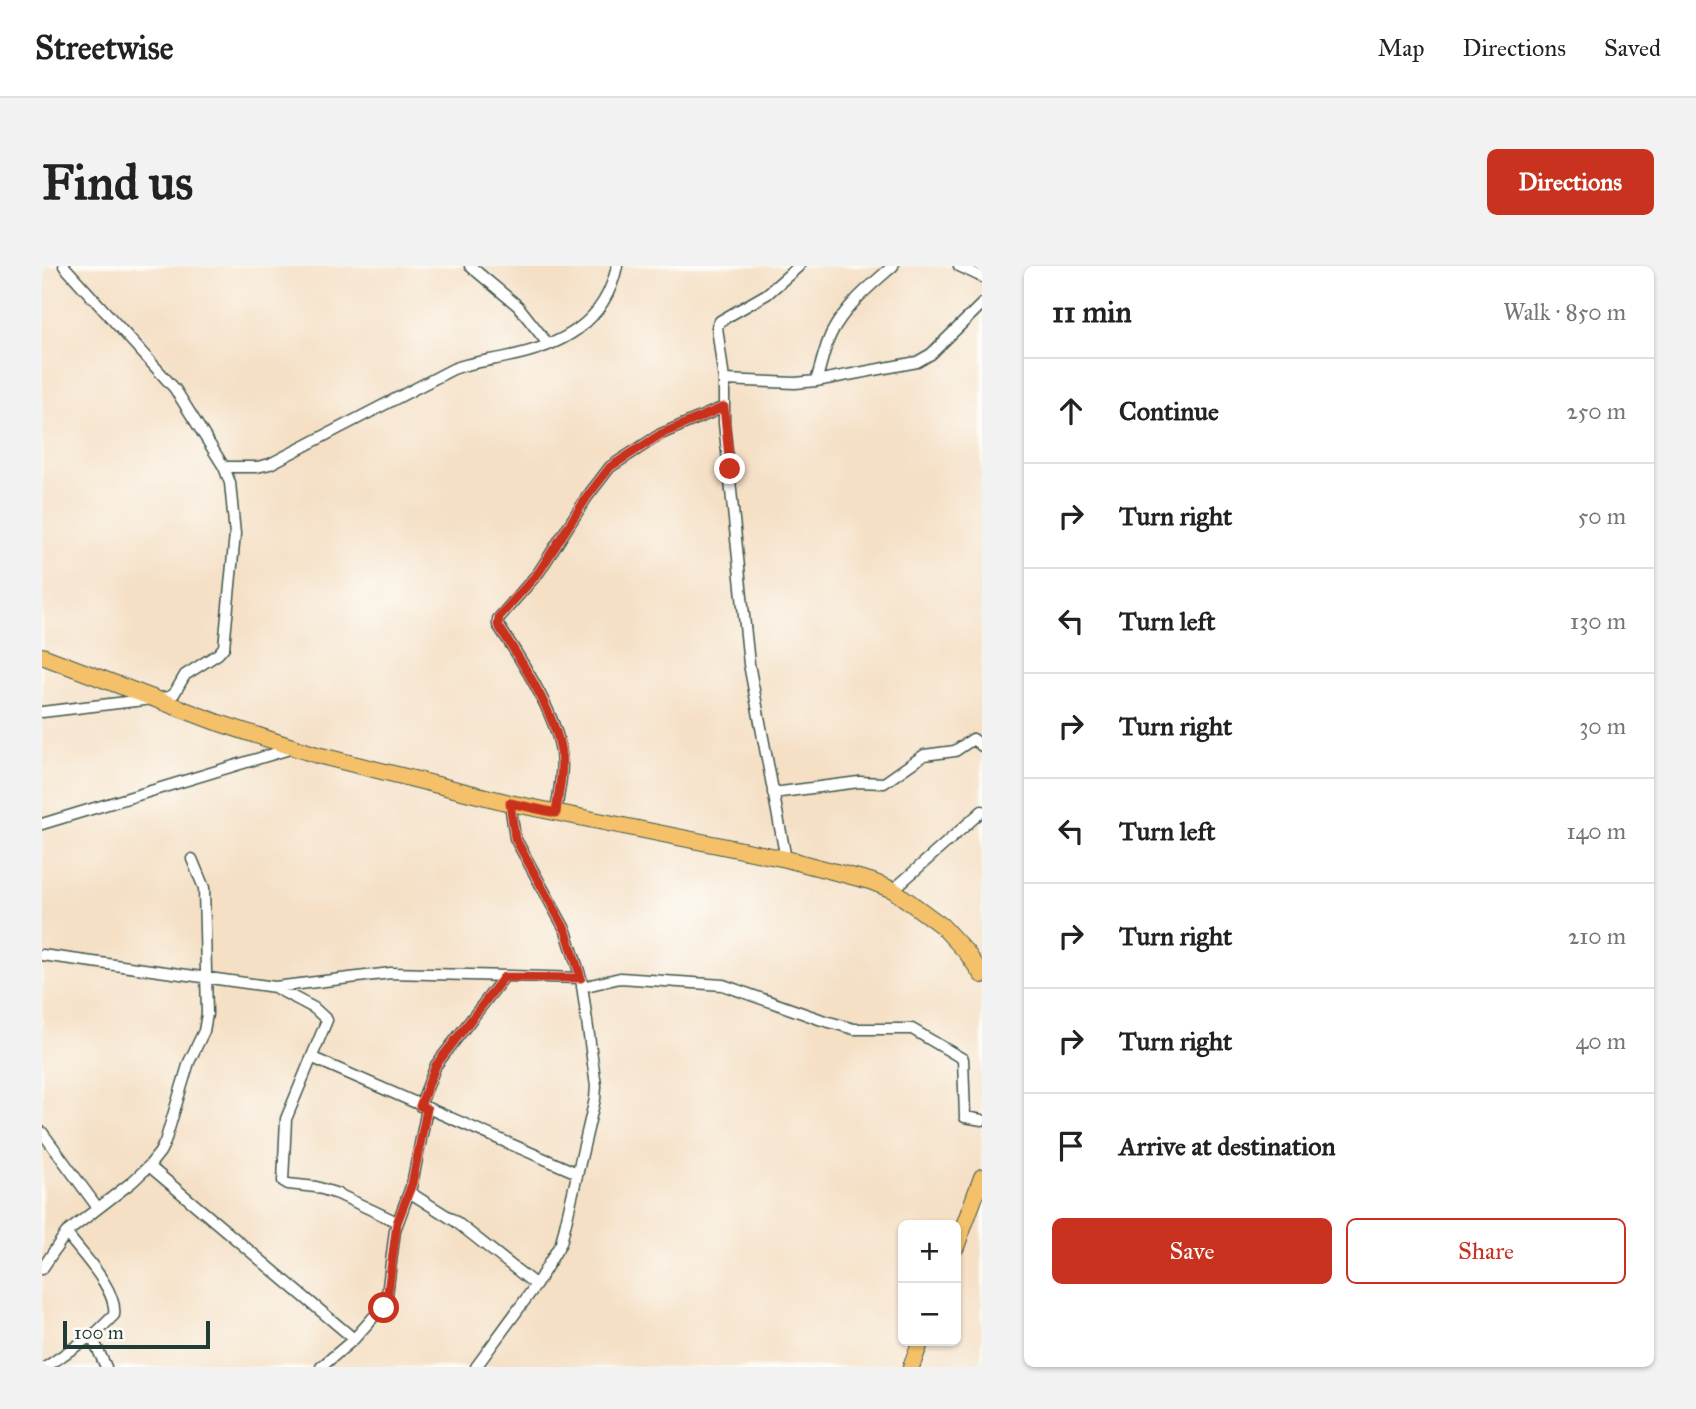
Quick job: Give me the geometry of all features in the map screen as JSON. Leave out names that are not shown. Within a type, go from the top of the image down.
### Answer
[{"type":"main road","points":[[42,656],[153,699],[293,748],[510,803],[786,859],[860,878],[893,890],[942,926],[967,953],[982,975]]},
{"type":"main road","points":[[961,1234],[982,1177]]},
{"type":"main road","points":[[911,1367],[919,1346]]},
{"type":"street","points":[[42,712],[172,695],[185,675],[218,654],[224,647],[228,622],[234,534],[230,483],[224,467],[175,389],[64,266]]},
{"type":"street","points":[[470,266],[518,306],[548,344]]},
{"type":"street","points":[[224,467],[257,467],[270,464],[453,369],[480,360],[521,354],[579,329],[602,307],[614,284],[617,266]]},
{"type":"street","points":[[786,859],[749,664],[718,324],[768,294],[799,266]]},
{"type":"street","points":[[816,381],[830,337],[840,319],[859,296],[893,266]]},
{"type":"street","points":[[959,266],[982,276]]},
{"type":"street","points":[[724,380],[795,383],[917,362],[931,354],[982,304]]},
{"type":"street","points":[[556,813],[562,760],[559,741],[531,678],[498,625],[499,617],[539,572],[587,497],[610,467],[661,434],[724,407]]},
{"type":"street","points":[[773,793],[859,782],[884,783],[924,755],[955,751],[972,739],[982,746]]},
{"type":"street","points":[[42,824],[293,748]]},
{"type":"street","points":[[476,1367],[536,1285],[561,1243],[596,1086],[581,982],[566,931],[515,838],[510,803]]},
{"type":"street","points":[[893,890],[982,811]]},
{"type":"street","points":[[42,1269],[66,1233],[149,1166],[165,1142],[189,1062],[204,1031],[207,1014],[204,888],[192,859]]},
{"type":"street","points":[[42,955],[275,987],[391,973],[581,982],[620,978],[723,985],[854,1029],[912,1029],[963,1059],[965,1117],[982,1120]]},
{"type":"street","points":[[321,1367],[354,1339],[386,1303],[397,1223],[409,1192],[423,1107],[436,1065],[504,977]]},
{"type":"street","points":[[275,987],[314,1008],[327,1020],[286,1119],[283,1181],[338,1194],[397,1223]]},
{"type":"street","points":[[313,1058],[577,1173]]},
{"type":"street","points":[[42,1132],[98,1208]]},
{"type":"street","points":[[149,1166],[354,1339]]},
{"type":"street","points":[[409,1192],[455,1221],[536,1285]]},
{"type":"street","points":[[46,1367],[111,1321],[115,1310],[100,1277],[66,1233]]},
{"type":"street","points":[[91,1335],[106,1367]]},
{"type":"route","points":[[384,1308],[397,1223],[412,1184],[427,1109],[420,1106],[436,1065],[504,977],[581,978],[559,916],[512,831],[510,803],[556,813],[562,760],[556,734],[531,678],[498,625],[499,617],[539,572],[587,497],[610,467],[618,461],[661,434],[724,407],[730,469]]}]
